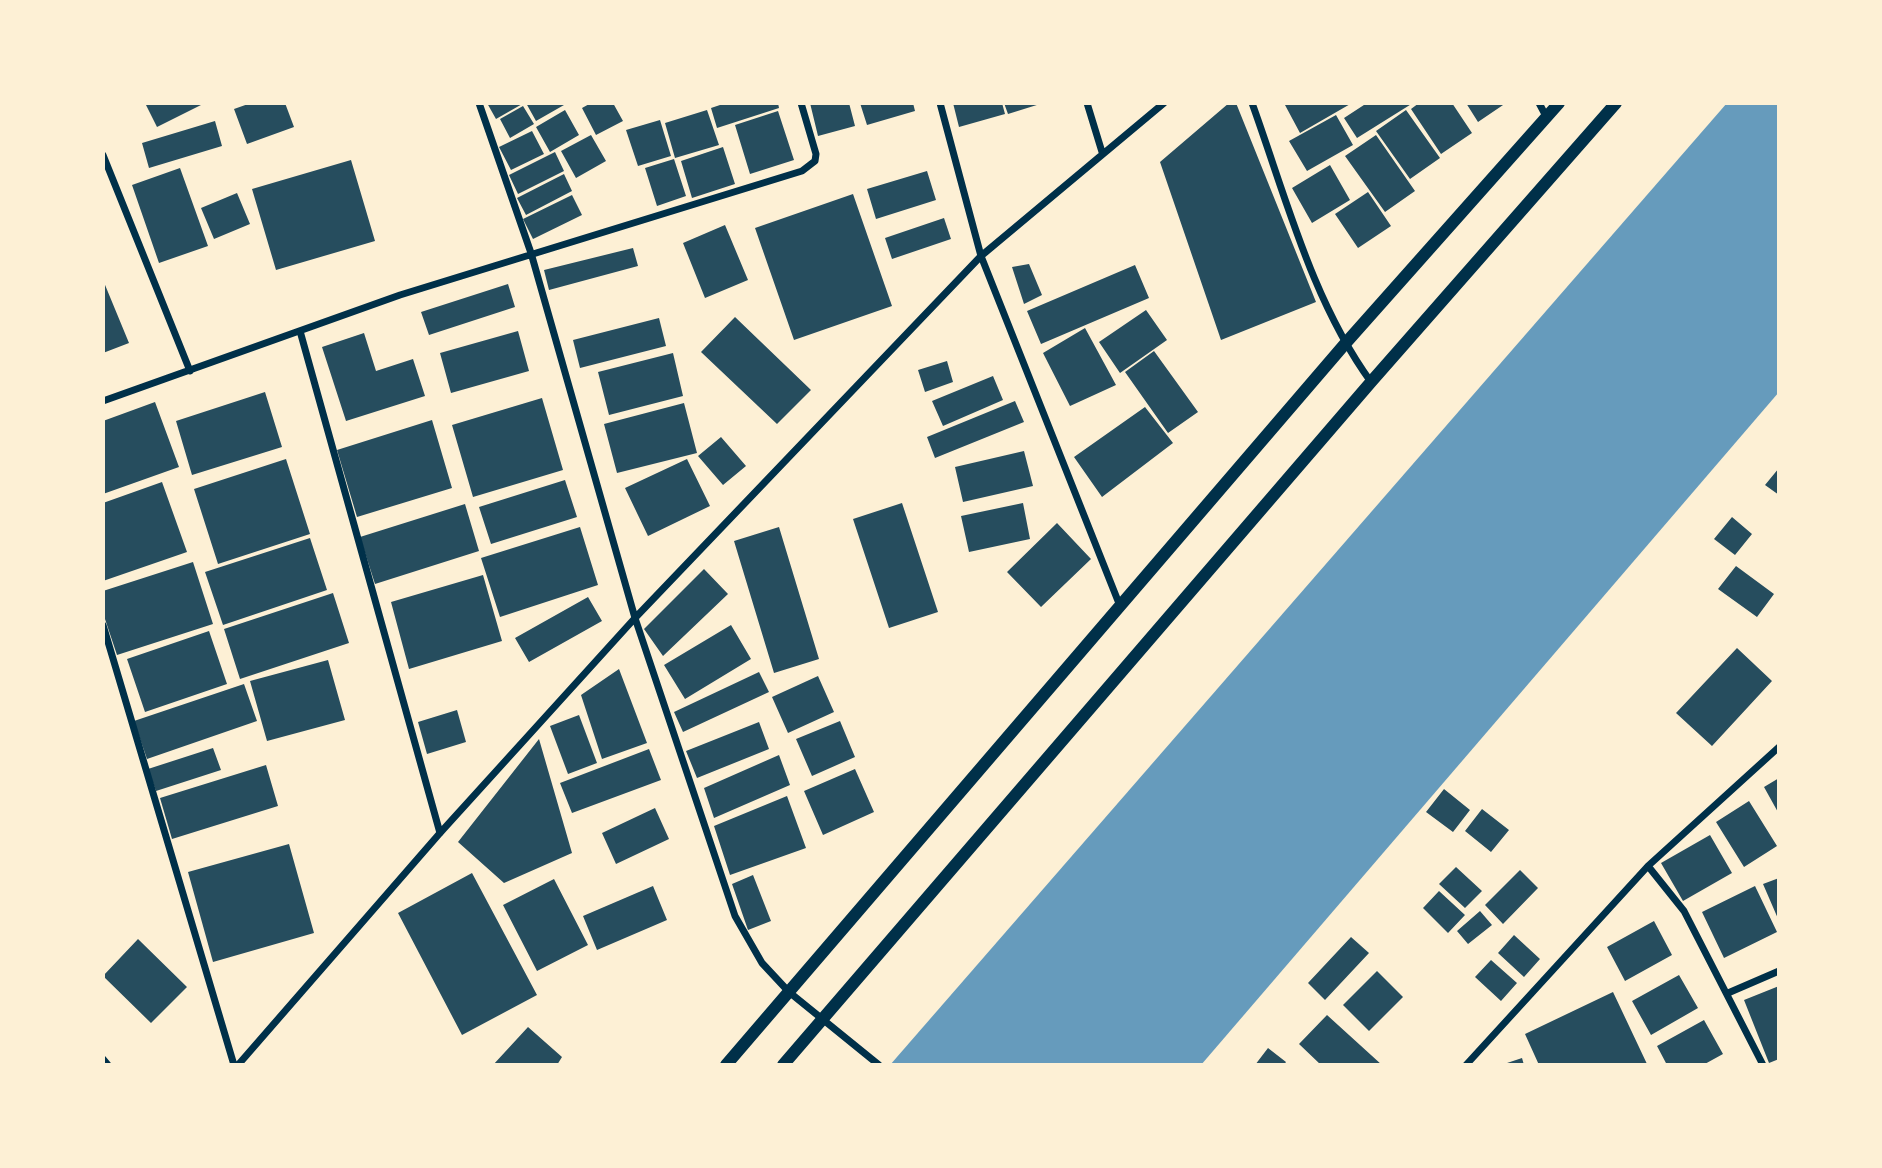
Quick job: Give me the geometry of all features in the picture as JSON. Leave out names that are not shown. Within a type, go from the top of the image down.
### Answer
[{"type":"street","points":[[479,103],[531,253],[635,618],[735,916],[762,962],[789,992],[879,1065]]},
{"type":"street","points":[[103,401],[531,253],[808,168],[815,161],[816,154],[801,103]]},
{"type":"street","points":[[940,103],[981,256],[1121,607]]},
{"type":"street","points":[[1087,103],[1102,152]]},
{"type":"street","points":[[236,1065],[440,833],[635,618],[981,256],[1102,152],[1164,103]]},
{"type":"street","points":[[1252,103],[1315,278],[1344,345],[1371,382]]},
{"type":"street","points":[[1539,103],[1547,118]]},
{"type":"street","points":[[726,1065],[1344,345],[1559,103]]},
{"type":"street","points":[[783,1065],[824,1021],[1371,382],[1616,103]]},
{"type":"street","points":[[103,155],[190,370]]},
{"type":"street","points":[[300,331],[440,833]]},
{"type":"street","points":[[104,628],[236,1065]]},
{"type":"street","points":[[1466,1065],[1648,866],[1779,747]]},
{"type":"street","points":[[1648,866],[1684,911],[1763,1065]]},
{"type":"street","points":[[1728,993],[1779,971]]},
{"type":"street","points":[[103,1059],[108,1065]]},
{"type":"water","points":[[1727,103],[1779,103],[1779,392],[1201,1065],[890,1065]]},
{"type":"building","points":[[145,103],[205,103],[157,127]]},
{"type":"building","points":[[251,103],[285,103],[294,127],[247,144],[234,109]]},
{"type":"building","points":[[487,103],[524,103],[496,119]]},
{"type":"building","points":[[526,103],[562,103],[564,105],[536,121]]},
{"type":"building","points":[[591,103],[613,103],[623,121],[596,135],[582,108]]},
{"type":"building","points":[[726,103],[778,103],[779,108],[717,128],[711,108]]},
{"type":"building","points":[[810,103],[849,103],[855,126],[818,136]]},
{"type":"building","points":[[860,103],[913,103],[915,111],[867,125]]},
{"type":"building","points":[[953,103],[1002,103],[1005,114],[959,127]]},
{"type":"building","points":[[1004,103],[1040,103],[1040,104],[1008,114]]},
{"type":"building","points":[[1229,103],[1236,103],[1316,302],[1221,340],[1160,162]]},
{"type":"building","points":[[1352,103],[1300,133],[1285,105]]},
{"type":"building","points":[[1367,103],[1413,103],[1357,138],[1344,118]]},
{"type":"building","points":[[1419,103],[1452,103],[1472,133],[1441,154],[1411,109]]},
{"type":"building","points":[[1466,103],[1506,103],[1478,122]]},
{"type":"building","points":[[523,106],[534,124],[510,138],[500,119]]},
{"type":"building","points":[[565,110],[579,135],[550,152],[536,127]]},
{"type":"building","points":[[707,110],[719,145],[675,158],[665,123]]},
{"type":"building","points":[[1406,110],[1440,158],[1410,179],[1376,131]]},
{"type":"building","points":[[778,111],[794,160],[750,174],[735,125]]},
{"type":"building","points":[[1336,115],[1353,145],[1307,171],[1289,141]]},
{"type":"building","points":[[660,120],[671,156],[638,166],[626,130]]},
{"type":"building","points":[[215,121],[222,146],[149,168],[142,143]]},
{"type":"building","points":[[532,131],[544,154],[511,170],[499,147]]},
{"type":"building","points":[[591,135],[606,161],[576,178],[561,151]]},
{"type":"building","points":[[1376,135],[1415,191],[1385,212],[1345,156]]},
{"type":"building","points":[[723,147],[735,184],[692,198],[681,161]]},
{"type":"building","points":[[555,152],[564,171],[518,194],[509,175]]},
{"type":"building","points":[[674,159],[686,196],[657,206],[645,168]]},
{"type":"building","points":[[351,160],[375,241],[276,270],[252,189]]},
{"type":"building","points":[[1330,165],[1350,200],[1312,223],[1292,188]]},
{"type":"building","points":[[180,168],[208,246],[159,263],[132,185]]},
{"type":"building","points":[[927,171],[936,200],[876,219],[867,189]]},
{"type":"building","points":[[564,174],[572,191],[526,215],[517,198]]},
{"type":"building","points":[[1368,192],[1391,226],[1358,248],[1335,214]]},
{"type":"building","points":[[237,193],[250,224],[214,239],[201,208]]},
{"type":"building","points":[[853,194],[892,306],[794,340],[755,228]]},
{"type":"building","points":[[572,195],[582,215],[533,239],[523,219]]},
{"type":"building","points":[[944,218],[951,239],[892,259],[885,238]]},
{"type":"building","points":[[725,225],[748,280],[705,298],[683,243]]},
{"type":"building","points":[[633,248],[638,266],[549,290],[544,270]]},
{"type":"building","points":[[1029,264],[1042,295],[1024,304],[1012,267]]},
{"type":"building","points":[[1135,265],[1149,298],[1041,344],[1027,311]]},
{"type":"building","points":[[103,280],[129,343],[103,353]]},
{"type":"building","points":[[508,284],[515,307],[429,335],[421,312]]},
{"type":"building","points":[[1146,310],[1167,340],[1120,373],[1099,342]]},
{"type":"building","points":[[735,317],[811,390],[777,424],[701,352]]},
{"type":"building","points":[[659,318],[666,346],[580,368],[573,340]]},
{"type":"building","points":[[1085,328],[1116,385],[1070,406],[1043,353]]},
{"type":"building","points":[[518,331],[529,371],[451,393],[440,353]]},
{"type":"building","points":[[364,333],[376,371],[413,359],[425,396],[346,421],[322,347]]},
{"type":"building","points":[[1154,351],[1198,412],[1168,433],[1125,372]]},
{"type":"building","points":[[673,353],[683,396],[609,415],[598,372]]},
{"type":"building","points":[[947,361],[953,382],[925,392],[918,370]]},
{"type":"building","points":[[993,376],[1003,400],[943,426],[932,401]]},
{"type":"building","points":[[265,392],[282,447],[192,475],[176,421]]},
{"type":"building","points":[[542,398],[563,470],[473,497],[452,425]]},
{"type":"building","points":[[1015,401],[1024,422],[935,458],[927,437]]},
{"type":"building","points":[[155,402],[179,467],[103,494],[103,421]]},
{"type":"building","points":[[684,403],[697,453],[617,473],[604,424]]},
{"type":"building","points":[[1145,407],[1173,443],[1102,497],[1074,457]]},
{"type":"building","points":[[432,420],[452,488],[357,517],[337,450]]},
{"type":"building","points":[[721,437],[746,466],[723,485],[698,456]]},
{"type":"building","points":[[1024,451],[1033,486],[963,502],[955,467]]},
{"type":"building","points":[[286,459],[310,534],[218,564],[194,489]]},
{"type":"building","points":[[687,459],[710,506],[648,536],[625,488]]},
{"type":"building","points":[[1779,468],[1779,495],[1765,485]]},
{"type":"building","points":[[565,480],[577,517],[491,544],[479,507]]},
{"type":"building","points":[[162,482],[187,552],[103,581],[103,503]]},
{"type":"building","points":[[902,503],[938,612],[889,628],[853,519]]},
{"type":"building","points":[[1023,503],[1030,539],[969,552],[961,516]]},
{"type":"building","points":[[465,504],[479,551],[375,584],[360,537]]},
{"type":"building","points":[[1732,517],[1752,534],[1735,555],[1714,539]]},
{"type":"building","points":[[1057,523],[1091,559],[1041,607],[1007,572]]},
{"type":"building","points":[[580,527],[598,585],[500,617],[481,558]]},
{"type":"building","points":[[779,527],[819,659],[774,673],[734,541]]},
{"type":"building","points":[[310,538],[327,590],[223,625],[205,572]]},
{"type":"building","points":[[193,562],[213,624],[117,655],[103,613],[103,591]]},
{"type":"building","points":[[1736,566],[1774,594],[1757,617],[1718,589]]},
{"type":"building","points":[[704,569],[728,594],[663,656],[644,629]]},
{"type":"building","points":[[483,575],[502,641],[409,669],[391,602]]},
{"type":"building","points":[[333,593],[349,643],[240,679],[224,629]]},
{"type":"building","points":[[588,597],[602,621],[529,662],[515,638]]},
{"type":"building","points":[[731,625],[751,659],[685,699],[664,665]]},
{"type":"building","points":[[209,631],[227,684],[145,712],[127,659]]},
{"type":"building","points":[[1737,648],[1772,681],[1712,746],[1676,713]]},
{"type":"building","points":[[328,660],[345,720],[267,741],[250,681]]},
{"type":"building","points":[[619,669],[647,743],[602,759],[581,695]]},
{"type":"building","points":[[759,672],[769,692],[683,732],[674,712]]},
{"type":"building","points":[[818,676],[834,712],[788,733],[772,697]]},
{"type":"building","points":[[244,684],[257,721],[147,759],[134,721]]},
{"type":"building","points":[[457,710],[466,742],[427,754],[418,722]]},
{"type":"building","points":[[579,715],[597,763],[568,774],[550,726]]},
{"type":"building","points":[[840,721],[855,757],[812,776],[796,739]]},
{"type":"building","points":[[759,722],[769,749],[697,778],[686,751]]},
{"type":"building","points":[[539,739],[572,853],[504,883],[458,842]]},
{"type":"building","points":[[213,748],[221,770],[156,791],[148,769]]},
{"type":"building","points":[[649,749],[661,780],[572,813],[560,783]]},
{"type":"building","points":[[779,755],[790,785],[714,818],[704,788]]},
{"type":"building","points":[[266,765],[278,806],[172,839],[160,798]]},
{"type":"building","points":[[855,769],[874,812],[823,835],[804,791]]},
{"type":"building","points":[[1779,778],[1779,814],[1764,787]]},
{"type":"building","points":[[1444,789],[1470,810],[1453,832],[1426,812]]},
{"type":"building","points":[[787,796],[806,848],[730,875],[714,826]]},
{"type":"building","points":[[1749,801],[1777,846],[1744,867],[1716,822]]},
{"type":"building","points":[[655,808],[669,839],[616,864],[602,833]]},
{"type":"building","points":[[1482,809],[1509,830],[1491,852],[1465,831]]},
{"type":"building","points":[[1710,835],[1732,873],[1683,901],[1661,863]]},
{"type":"building","points":[[289,844],[314,933],[213,962],[188,872]]},
{"type":"building","points":[[1456,867],[1482,891],[1465,908],[1439,884]]},
{"type":"building","points":[[1520,870],[1538,888],[1503,924],[1485,905]]},
{"type":"building","points":[[472,873],[537,995],[462,1035],[398,913]]},
{"type":"building","points":[[753,875],[771,921],[748,930],[732,884]]},
{"type":"building","points":[[1779,878],[1779,921],[1763,884]]},
{"type":"building","points":[[554,879],[588,945],[537,971],[503,905]]},
{"type":"building","points":[[653,886],[667,920],[597,950],[583,916]]},
{"type":"building","points":[[1755,886],[1777,932],[1724,958],[1702,912]]},
{"type":"building","points":[[1439,891],[1465,915],[1448,933],[1423,908]]},
{"type":"building","points":[[1480,911],[1492,925],[1468,944],[1457,931]]},
{"type":"building","points":[[1654,921],[1672,955],[1625,981],[1607,947]]},
{"type":"building","points":[[1514,935],[1540,959],[1524,977],[1498,953]]},
{"type":"building","points":[[1351,937],[1369,953],[1325,1000],[1308,983]]},
{"type":"building","points":[[138,939],[187,987],[151,1023],[103,976]]},
{"type":"building","points":[[1491,960],[1517,983],[1501,1001],[1475,977]]},
{"type":"building","points":[[1377,971],[1403,997],[1369,1031],[1343,1005]]},
{"type":"building","points":[[1679,975],[1698,1008],[1651,1035],[1632,1001]]},
{"type":"building","points":[[1779,986],[1779,1059],[1769,1063],[1744,1000]]},
{"type":"building","points":[[1613,992],[1647,1064],[1539,1065],[1525,1034]]},
{"type":"building","points":[[1327,1015],[1382,1065],[1321,1065],[1299,1044]]},
{"type":"building","points":[[1704,1020],[1723,1054],[1703,1065],[1667,1065],[1657,1046]]},
{"type":"building","points":[[528,1027],[562,1057],[557,1065],[493,1065]]},
{"type":"building","points":[[1268,1048],[1286,1062],[1284,1065],[1255,1065]]},
{"type":"building","points":[[1522,1058],[1524,1065],[1504,1065],[1504,1064]]}]
